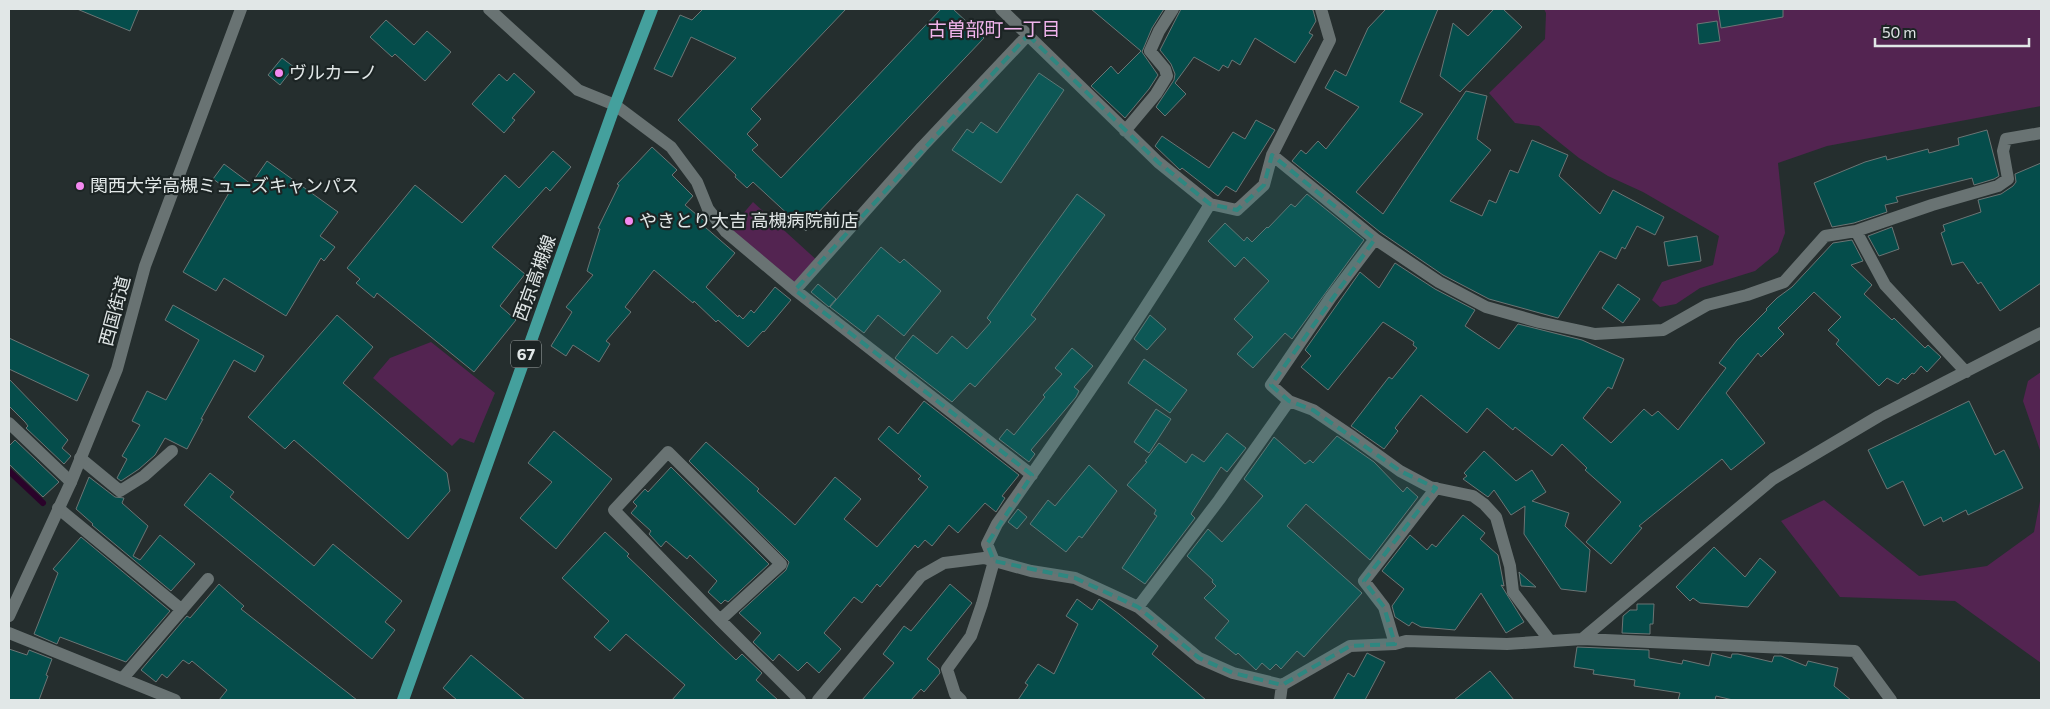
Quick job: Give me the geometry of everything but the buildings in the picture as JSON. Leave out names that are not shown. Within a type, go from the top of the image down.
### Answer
[{"type":"main road","name":"西京高槻線","points":[[403,700],[614,105],[652,9]]},
{"type":"street","name":"西国街道","points":[[9,616],[71,482],[117,369],[145,266],[241,9]]},
{"type":"street","points":[[489,9],[578,90],[614,105],[670,147],[697,182],[708,209],[726,232],[795,290],[1032,475]]},
{"type":"street","points":[[1002,9],[1158,162],[1210,204],[1237,210],[1264,185],[1272,155],[1330,40],[1321,9]]},
{"type":"street","points":[[1125,131],[1156,94],[1167,76],[1165,70],[1150,51],[1159,31],[1173,9]]},
{"type":"street","points":[[795,290],[922,146],[1028,35]]},
{"type":"street","points":[[1272,155],[1375,239],[1439,282],[1486,307],[1539,322],[1595,334],[1663,330],[1707,305],[1747,295],[1784,282],[1826,236],[1856,231],[1998,186],[2008,179],[2003,151],[2006,139],[2041,133]]},
{"type":"street","points":[[961,700],[955,694],[947,669],[971,636],[994,561],[987,544],[997,524],[1108,366],[1165,279],[1210,204]]},
{"type":"street","points":[[1856,231],[1885,285],[1966,372]]},
{"type":"street","points":[[1375,239],[1331,297],[1271,386],[1289,401],[1313,410],[1400,471],[1436,488],[1473,496],[1496,517],[1510,566],[1513,592],[1550,641]]},
{"type":"street","points":[[1582,639],[1773,479],[1879,416],[2041,333]]},
{"type":"street","points":[[1138,607],[1219,500],[1289,401]]},
{"type":"street","points":[[9,423],[71,482]]},
{"type":"street","points":[[80,458],[120,491],[144,476],[172,451]]},
{"type":"street","points":[[720,620],[781,564],[668,452],[614,510],[720,620],[800,700]]},
{"type":"street","points":[[1395,644],[1384,607],[1364,580],[1436,488]]},
{"type":"street","points":[[58,508],[182,610]]},
{"type":"street","points":[[818,700],[921,576],[944,563],[984,558],[1031,571],[1075,578],[1138,607],[1199,658],[1233,673],[1282,685],[1350,646],[1395,644],[1406,641],[1507,644],[1582,639],[1855,651],[1891,700]]},
{"type":"street","points":[[123,678],[208,579]]},
{"type":"street","points":[[9,632],[175,700]]},
{"type":"street","points":[[1280,700],[1282,685]]},
{"type":"highlighted area","points":[[1028,35],[1158,162],[1210,204],[1237,210],[1264,185],[1272,155],[1375,239],[1271,385],[1289,401],[1313,410],[1400,471],[1436,488],[1364,581],[1384,607],[1395,644],[1350,646],[1282,685],[1233,673],[1199,658],[1138,607],[1075,578],[994,561],[987,544],[1032,475],[795,290]]},
{"type":"shaded area","points":[[1544,9],[2041,9],[2041,106],[1827,146],[1778,163],[1785,233],[1778,252],[1755,271],[1700,288],[1676,304],[1660,307],[1652,300],[1662,282],[1713,265],[1719,236],[1643,192],[1608,176],[1579,158],[1539,126],[1515,123],[1489,93],[1545,39],[1546,13]]},
{"type":"shaded area","points":[[753,202],[820,263],[795,290],[730,229]]},
{"type":"shaded area","points":[[431,342],[495,393],[474,443],[460,438],[452,446],[373,378],[390,358]]},
{"type":"shaded area","points":[[2041,372],[2041,453],[2023,401],[2028,381]]},
{"type":"shaded area","points":[[2041,496],[2041,663],[1955,601],[1840,597],[1781,521],[1824,500],[1919,576],[1987,566],[2034,532]]},
{"type":"waterway","points":[[9,471],[43,503]]},
{"type":"place","name":"ヴルカーノ","points":[[279,73]]},
{"type":"place","name":"関西大学高槻ミューズキャンパス","points":[[80,186]]},
{"type":"place","name":"やきとり大吉 高槻病院前店","points":[[629,221]]},
{"type":"district","name":"古曽部町一丁目","points":[[994,29]]}]
